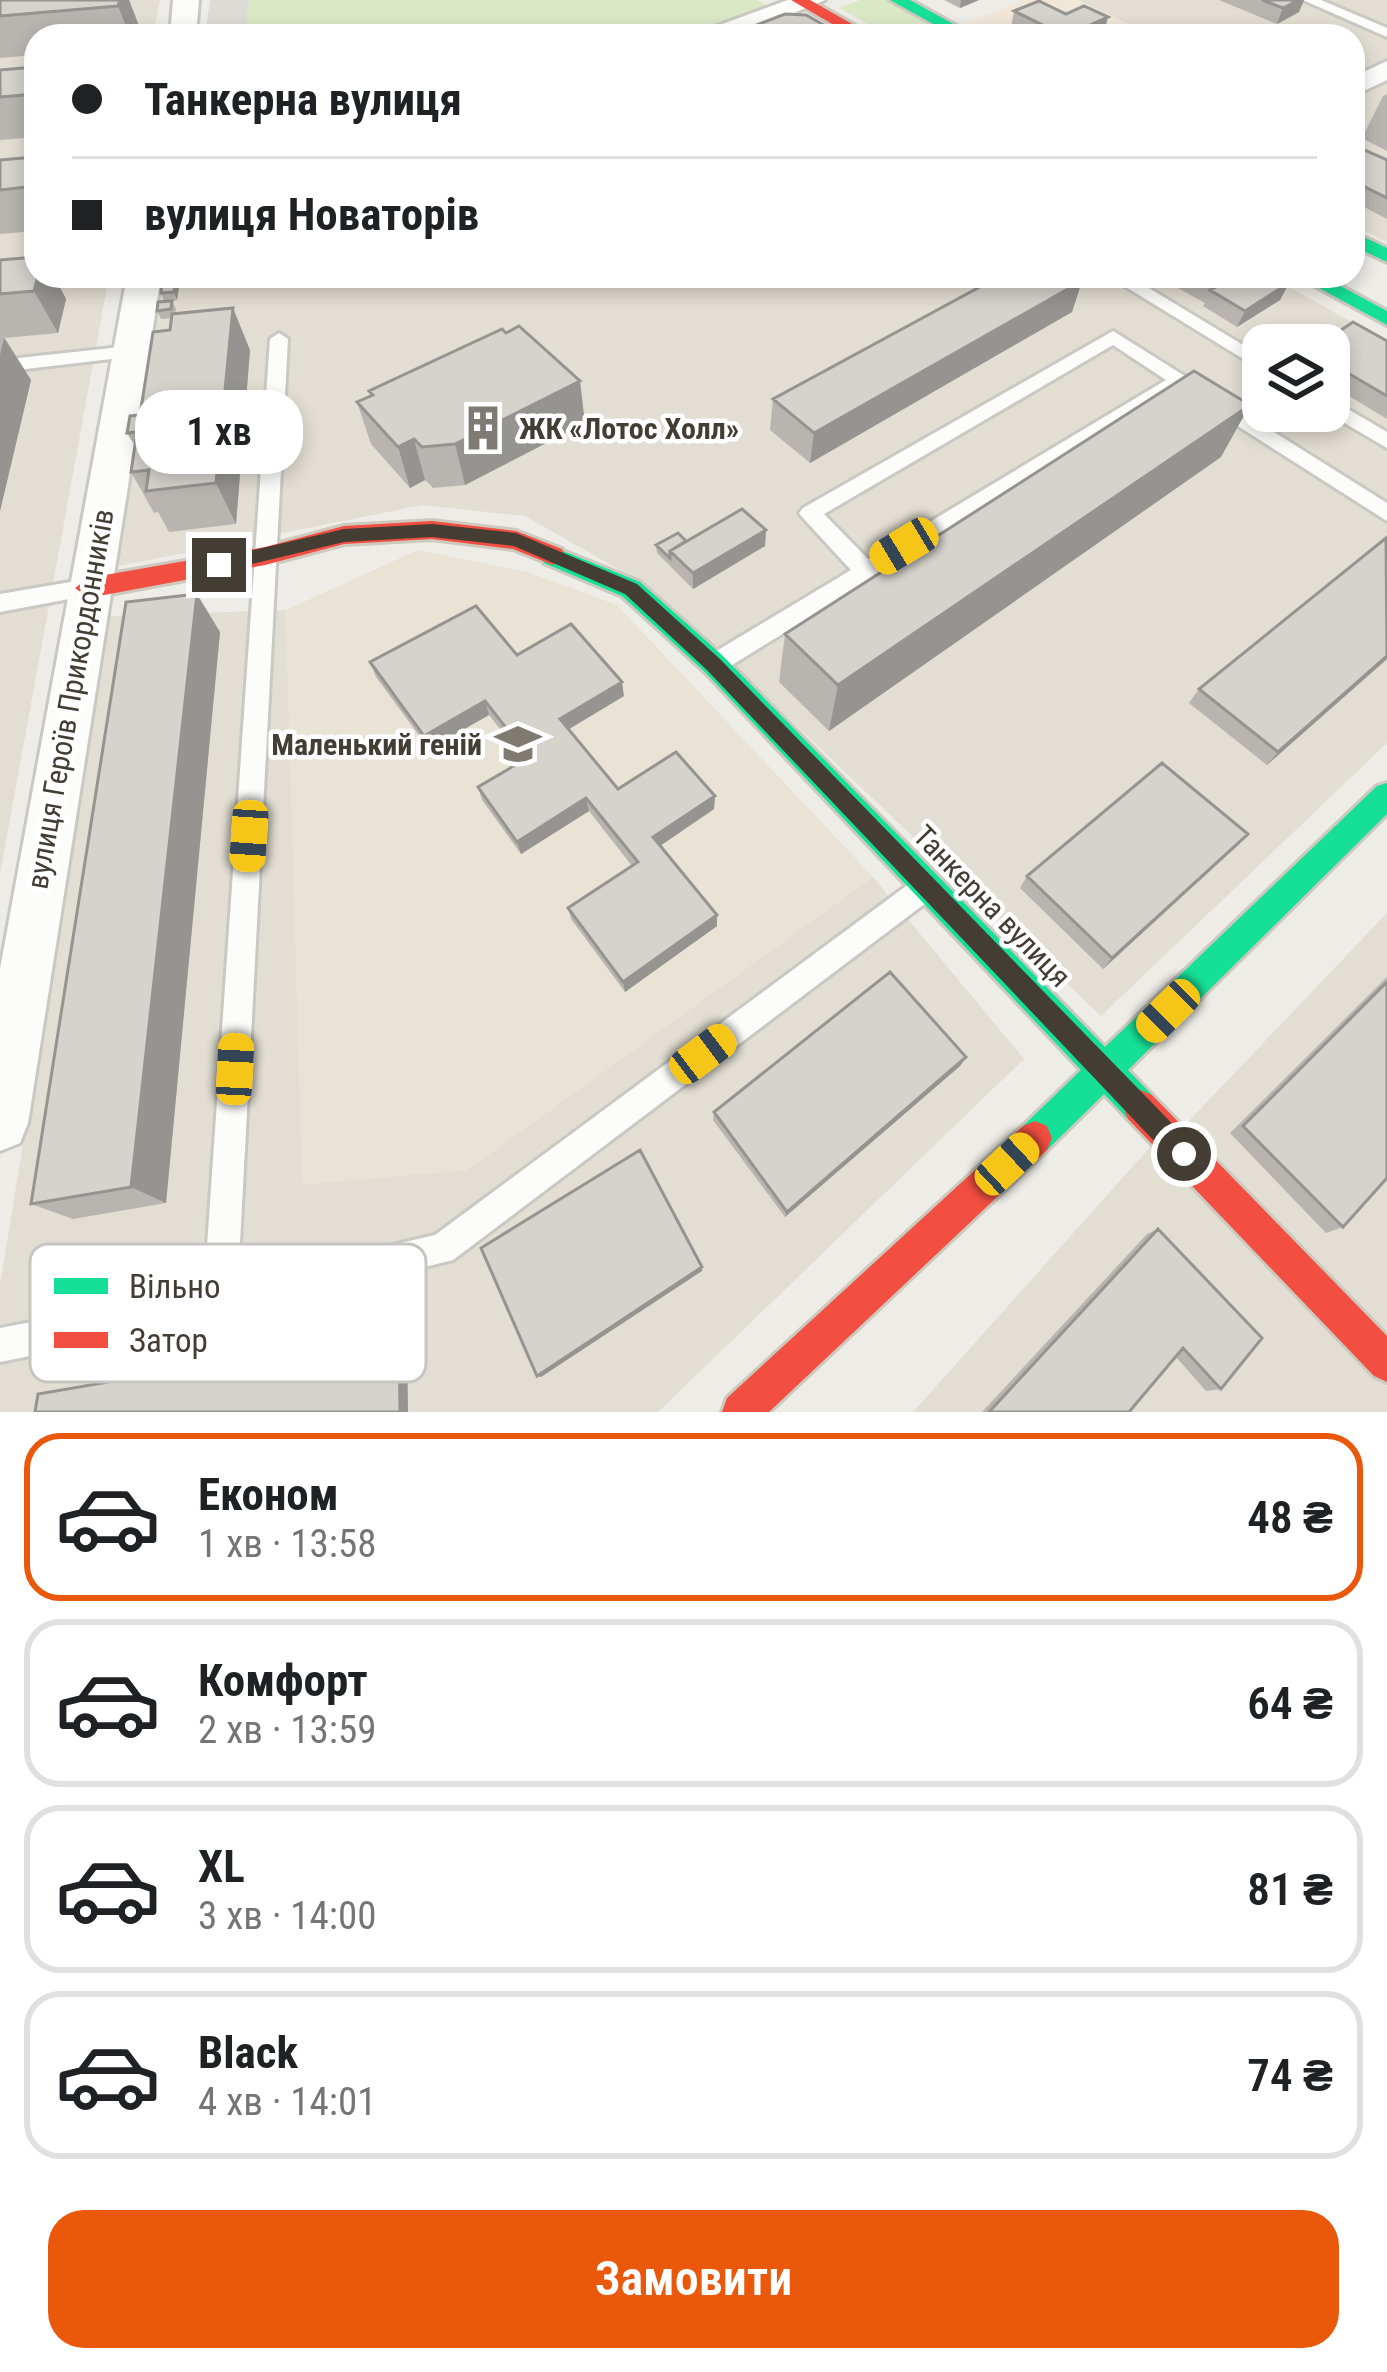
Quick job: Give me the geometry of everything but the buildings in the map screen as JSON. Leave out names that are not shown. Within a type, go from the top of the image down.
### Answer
[{"type":"street","points":[[898,0],[944,24]]},
{"type":"street","points":[[747,24],[805,1],[844,24]]},
{"type":"street","name":"вулиця Героїв Прикордонників","points":[[0,1123],[142,288]]},
{"type":"street","points":[[1329,288],[1387,319]]},
{"type":"street","name":"Танкерна вулиця","points":[[88,589],[266,556],[344,535],[432,530],[516,540],[631,589],[714,664],[1387,1363]]},
{"type":"street","points":[[741,1412],[1105,1072],[1387,795]]},
{"type":"lane","points":[[1310,0],[1387,32]]},
{"type":"lane","points":[[1137,288],[1242,352]]},
{"type":"lane","points":[[865,570],[811,513],[1113,337],[1387,513]]},
{"type":"lane","points":[[224,1244],[279,339]]},
{"type":"lane","points":[[0,366],[130,352]]},
{"type":"lane","points":[[714,664],[1180,380]]},
{"type":"lane","points":[[1350,418],[1387,441]]},
{"type":"lane","points":[[0,603],[88,589]]},
{"type":"lane","points":[[426,1253],[442,1249],[927,886]]},
{"type":"lane","points":[[0,1346],[30,1340]]},
{"type":"shaded area","points":[[0,0],[160,0],[155,24],[24,24],[24,288],[107,288],[0,874]]},
{"type":"shaded area","points":[[210,0],[249,0],[246,24],[207,24]]},
{"type":"shaded area","points":[[1022,0],[1078,0],[1128,24],[964,24]]},
{"type":"shaded area","points":[[1078,0],[1387,0],[1387,59],[1365,71],[1365,24],[1128,24]]},
{"type":"shaded area","points":[[1387,81],[1387,242],[1365,231],[1365,94]]},
{"type":"shaded area","points":[[148,288],[1291,288],[1387,342],[1387,743],[1101,1016],[653,589],[525,516],[422,505],[109,568]]},
{"type":"shaded area","name":"Маленький геній","points":[[418,550],[527,572],[617,605],[873,877],[467,1170],[302,1185],[286,610]]},
{"type":"shaded area","points":[[286,610],[303,1184],[467,1170],[873,877],[1024,1059],[658,1412],[0,1412],[0,1284],[110,616]]},
{"type":"shaded area","points":[[1387,913],[1387,1342],[1186,1124]]},
{"type":"shaded area","points":[[1151,1146],[1387,1383],[1387,1412],[913,1412]]},
{"type":"green space","points":[[249,0],[758,0],[770,7],[724,24],[246,24]]},
{"type":"green space","points":[[860,0],[893,0],[939,24],[869,24],[839,8]]},
{"type":"traffic: fast","points":[[898,0],[944,24]]},
{"type":"traffic: fast","points":[[1365,244],[1387,256]]},
{"type":"traffic: fast","points":[[1329,288],[1387,319]]},
{"type":"traffic: fast","points":[[553,556],[631,589],[714,664],[1140,1107]]},
{"type":"traffic: fast","points":[[1035,1138],[1387,795]]},
{"type":"traffic: jam","points":[[799,0],[843,24]]},
{"type":"traffic: jam","points":[[88,588],[265,556],[344,535],[432,530],[516,540],[553,556]]},
{"type":"traffic: jam","points":[[1140,1107],[1387,1363]]},
{"type":"traffic: jam","points":[[741,1412],[1035,1138]]},
{"type":"place","name":"ЖК «Лотос Холл»","points":[[483,428]]},
{"type":"place","name":"Маленький геній","points":[[518,744]]},
{"type":"route","points":[[219,565],[344,535],[432,530],[516,540],[631,589],[714,664],[1184,1154]]}]
